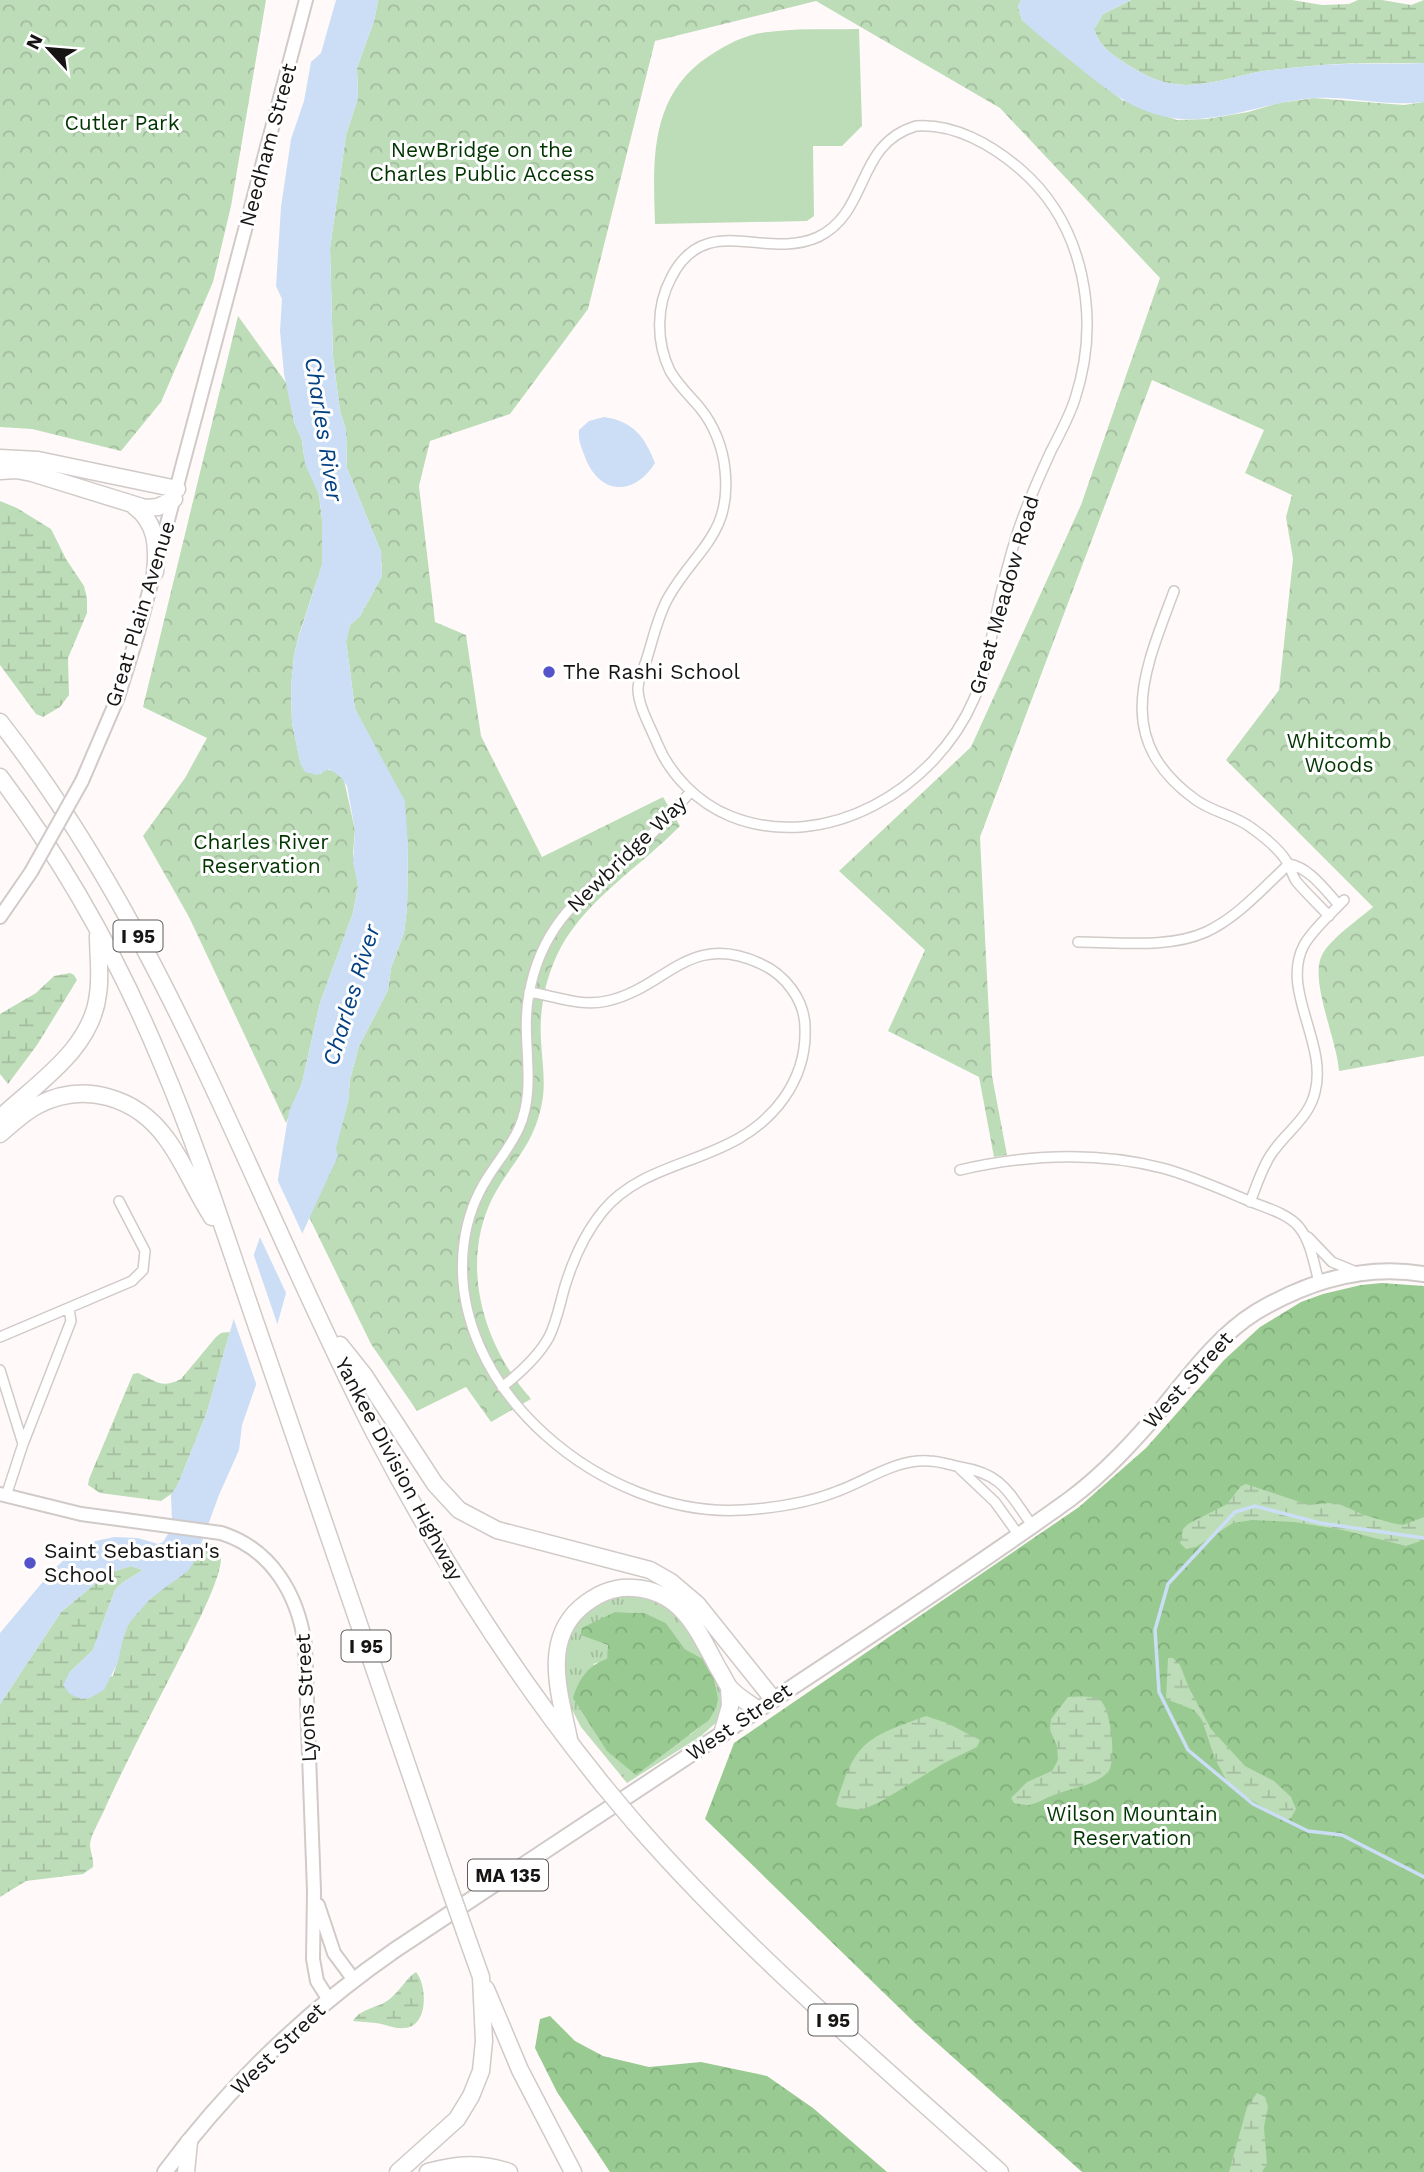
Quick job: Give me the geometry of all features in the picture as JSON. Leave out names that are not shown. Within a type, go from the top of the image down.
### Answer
[{"type":"highway","points":[[0,458],[38,460],[176,494]]},
{"type":"highway","points":[[0,471],[32,473],[128,504],[151,508],[176,494]]},
{"type":"highway","points":[[128,504],[145,515],[152,526],[157,555],[155,572]]},
{"type":"highway","name":"Yankee Division Highway","points":[[0,722],[64,811],[124,909],[167,993],[375,1434],[442,1556],[508,1658],[603,1785],[742,1936],[1000,2172]]},
{"type":"highway","name":"I 95","points":[[0,777],[45,841],[97,929],[163,1064],[228,1242],[481,1977],[520,2070],[573,2172]]},
{"type":"highway","points":[[0,1118],[74,1049],[90,1024],[98,995],[97,929]]},
{"type":"highway","points":[[0,1134],[32,1108],[65,1095],[97,1094],[127,1103],[146,1116],[165,1136],[228,1242]]},
{"type":"highway","points":[[323,1324],[364,1375],[435,1484],[459,1510],[497,1530],[634,1564],[658,1573],[696,1604],[773,1699]]},
{"type":"highway","points":[[571,1745],[557,1680],[558,1648],[570,1619],[588,1602],[602,1594],[623,1588],[659,1593],[678,1605],[693,1622],[729,1687],[758,1710]]},
{"type":"highway","points":[[722,1734],[730,1706],[729,1687]]},
{"type":"highway","points":[[398,2172],[457,2119],[475,2088],[484,2052],[481,1977]]},
{"type":"highway","points":[[186,2172],[189,2143]]},
{"type":"highway","points":[[428,2172],[468,2164],[486,2165],[509,2172]]},
{"type":"main road","name":"Needham Street","points":[[230,290],[306,0]]},
{"type":"main road","name":"Great Plain Avenue","points":[[0,917],[30,872],[82,781],[118,697],[155,572],[230,290]]},
{"type":"main road","name":"West Street","points":[[165,2172],[262,2060],[354,1980],[394,1950],[758,1710],[1072,1497],[1112,1464],[1218,1343],[1233,1330],[1264,1308],[1319,1282],[1359,1272],[1424,1274]]},
{"type":"main road","name":"Lyons Street","points":[[3,1495],[64,1510],[215,1532],[245,1544],[269,1562],[289,1590],[300,1617],[306,1656],[314,1967],[320,1987],[329,2000]]},
{"type":"main road","name":"Lyons Street","points":[[314,1891],[331,1946],[354,1980]]},
{"type":"street","name":"Great Meadow Road","points":[[929,125],[965,135],[1017,167],[1055,208],[1068,231],[1078,260],[1086,314],[1085,348],[1077,393],[1018,532],[1002,587],[985,667],[975,697],[954,735],[916,777],[877,803],[833,821],[796,828],[768,827],[729,816],[713,808],[691,791],[660,751],[640,698],[639,684],[666,601],[717,528],[724,502],[725,475],[721,451],[711,426],[703,412],[673,376],[664,354],[660,316],[666,287],[686,256],[708,243],[727,240],[789,244],[816,238],[830,230],[849,211],[876,153],[897,133],[929,125]]},
{"type":"street","points":[[1174,591],[1143,682],[1142,718],[1149,743],[1161,765],[1188,794],[1205,806],[1250,826],[1289,863],[1308,873],[1342,903],[1307,940],[1297,969],[1300,992],[1318,1062],[1316,1088],[1303,1118],[1271,1155],[1250,1202]]},
{"type":"street","name":"Newbridge Way","points":[[691,791],[646,839],[595,881],[572,905],[547,943],[534,972],[529,992],[526,1035],[529,1087],[525,1114],[515,1138],[476,1198],[466,1229],[462,1260],[466,1299],[474,1333],[489,1366],[502,1387],[535,1423],[584,1464],[627,1488],[658,1500],[687,1507],[729,1511],[779,1507],[827,1495],[904,1463],[933,1461],[983,1471],[998,1480],[1032,1525]]},
{"type":"street","points":[[1289,863],[1297,882],[1329,916]]},
{"type":"street","points":[[1079,942],[1160,942],[1198,935],[1240,909],[1289,863]]},
{"type":"street","points":[[502,1387],[533,1359],[549,1337],[576,1256],[592,1225],[608,1205],[639,1182],[724,1147],[760,1125],[792,1085],[800,1067],[805,1041],[802,1009],[785,980],[758,962],[732,955],[691,958],[636,990],[604,1002],[569,1001],[529,992]]},
{"type":"street","points":[[960,1170],[998,1162],[1072,1157],[1116,1160],[1176,1172],[1284,1217],[1300,1228],[1332,1262],[1344,1269],[1359,1272]]},
{"type":"street","points":[[0,1337],[132,1281],[144,1270],[145,1251],[119,1201]]},
{"type":"street","points":[[1300,1228],[1309,1246],[1319,1282]]},
{"type":"street","points":[[3,1495],[71,1321],[69,1309]]},
{"type":"street","points":[[0,1370],[23,1444]]},
{"type":"street","points":[[958,1467],[990,1495],[1018,1534]]},
{"type":"green space","name":"Cutler Park","points":[[0,0],[266,0],[231,206],[213,282],[161,402],[121,451],[32,429],[0,427]]},
{"type":"green space","name":"NewBridge on the Charles Public Access","points":[[378,0],[1021,0],[1018,7],[1022,20],[1122,100],[1177,120],[1207,119],[1314,98],[1404,105],[1424,102],[1424,1056],[1339,1071],[1321,995],[1319,966],[1322,955],[1332,942],[1373,907],[1226,760],[1279,690],[1293,559],[1286,517],[1292,495],[1245,473],[1264,430],[1152,380],[980,837],[992,1076],[1007,1155],[994,1157],[979,1077],[888,1031],[925,950],[839,871],[971,747],[1081,505],[1160,278],[1000,108],[816,1],[655,41],[588,309],[510,414],[430,441],[419,486],[435,622],[466,635],[481,736],[542,857],[663,797],[680,826],[600,898],[561,947],[551,969],[542,1004],[544,1087],[538,1118],[528,1142],[493,1197],[483,1223],[477,1276],[481,1303],[500,1354],[531,1399],[491,1422],[466,1387],[417,1411],[371,1344],[309,1217],[336,1155],[335,1149],[359,1046],[388,990],[391,968],[404,933],[407,908],[408,847],[403,800],[355,709],[346,641],[350,625],[360,616],[382,576],[381,552],[347,468],[346,430],[340,411],[333,357],[330,248],[346,135],[358,98],[357,68],[374,21]]},
{"type":"green space","points":[[1131,0],[1292,0],[1322,5],[1382,0],[1411,5],[1424,0],[1424,63],[1325,65],[1267,70],[1202,84],[1173,84],[1142,73],[1125,63],[1106,49],[1096,35],[1094,29],[1103,14]]},
{"type":"green space","points":[[859,29],[862,126],[842,146],[813,146],[814,216],[807,221],[655,224],[654,176],[659,131],[675,90],[689,72],[723,47],[752,35],[791,30]]},
{"type":"green space","name":"Charles River Reservation","points":[[238,316],[287,384],[294,422],[319,495],[322,565],[294,655],[292,723],[301,765],[320,774],[326,769],[334,771],[344,780],[355,830],[353,853],[358,886],[353,913],[320,1003],[302,1083],[286,1123],[189,917],[143,836],[185,778],[207,738],[143,707]]},
{"type":"green space","points":[[0,501],[51,529],[84,586],[87,598],[87,613],[68,658],[69,695],[60,707],[43,717],[36,714],[0,665]]},
{"type":"green space","points":[[70,973],[77,980],[37,1045],[8,1084],[0,1074],[0,1014],[36,993],[54,976]]},
{"type":"green space","name":"Wilson Mountain Reservation","points":[[1382,1283],[1424,1286],[1424,2172],[1082,2172],[919,2027],[705,1819],[734,1743],[1079,1507],[1146,1448],[1224,1360],[1260,1327],[1301,1302],[1323,1294]]},
{"type":"green space","points":[[230,1332],[207,1412],[174,1492],[161,1501],[100,1493],[88,1485],[133,1374],[138,1373],[163,1384],[181,1379],[216,1337]]},
{"type":"green space","points":[[1246,1484],[1309,1505],[1339,1504],[1392,1523],[1403,1525],[1424,1517],[1424,1540],[1406,1546],[1343,1530],[1294,1522],[1252,1520],[1233,1523],[1196,1547],[1186,1549],[1180,1543],[1183,1529],[1188,1524],[1227,1504],[1241,1486]]},
{"type":"green space","points":[[203,1543],[216,1546],[221,1553],[215,1584],[94,1831],[90,1846],[93,1867],[83,1874],[26,1881],[0,1897],[0,1704],[61,1612],[108,1573],[131,1566],[143,1570],[115,1590],[93,1650],[70,1672],[64,1685],[113,1676],[129,1623],[146,1602],[187,1567]]},
{"type":"green space","points":[[626,1595],[645,1597],[678,1614],[706,1655],[725,1697],[718,1721],[701,1736],[627,1783],[581,1727],[568,1702],[563,1678],[567,1636],[580,1617],[595,1605]],"holes":[[[615,1612],[645,1613],[666,1623],[685,1649],[705,1660],[716,1708],[708,1720],[690,1735],[593,1664],[607,1660]]]},
{"type":"green space","points":[[615,1612],[645,1613],[666,1623],[685,1649],[705,1660],[713,1674],[718,1699],[709,1720],[636,1775],[607,1751],[573,1698],[585,1674],[607,1659],[608,1645],[581,1635],[582,1628]]},
{"type":"green space","points":[[1168,1658],[1173,1658],[1180,1665],[1211,1729],[1245,1766],[1274,1781],[1291,1797],[1296,1809],[1291,1818],[1281,1818],[1230,1787],[1215,1759],[1202,1720],[1194,1710],[1166,1699]]},
{"type":"green space","points":[[1068,1697],[1093,1697],[1104,1705],[1110,1724],[1112,1747],[1108,1772],[1090,1784],[1033,1804],[1014,1803],[1011,1798],[1027,1782],[1052,1771],[1058,1760],[1057,1746],[1050,1730],[1051,1719]]},
{"type":"green space","points":[[926,1716],[947,1723],[980,1740],[977,1747],[946,1762],[880,1802],[861,1810],[839,1807],[836,1804],[850,1766],[866,1744],[889,1730]]},
{"type":"green space","points":[[416,1972],[423,1987],[424,2005],[418,2021],[412,2026],[400,2028],[353,2021],[368,2009],[391,1998]]},
{"type":"green space","points":[[550,2016],[575,2041],[603,2056],[649,2067],[701,2062],[767,2076],[813,2108],[887,2172],[610,2172],[557,2092],[535,2048],[540,2019]]},
{"type":"green space","points":[[1257,2093],[1265,2097],[1268,2107],[1264,2127],[1267,2164],[1262,2172],[1229,2172],[1247,2107]]},
{"type":"water","name":"Charles River","points":[[336,0],[378,0],[374,21],[357,68],[358,98],[346,135],[330,248],[333,357],[340,411],[346,430],[347,468],[381,552],[382,576],[360,616],[350,625],[346,641],[355,709],[405,801],[408,847],[404,933],[391,968],[388,990],[359,1046],[336,1149],[338,1156],[303,1232],[278,1322],[242,1425],[239,1450],[196,1558],[188,1571],[151,1598],[129,1623],[118,1662],[104,1690],[90,1698],[81,1699],[70,1694],[63,1685],[70,1672],[93,1650],[115,1590],[143,1570],[131,1566],[108,1573],[61,1612],[0,1704],[0,1633],[51,1572],[70,1554],[91,1542],[114,1537],[138,1538],[158,1544],[163,1542],[168,1534],[172,1521],[171,1495],[179,1482],[207,1412],[244,1283],[276,1191],[289,1111],[302,1083],[320,1003],[353,913],[358,886],[353,862],[355,830],[347,786],[341,777],[329,769],[317,775],[305,772],[292,723],[294,655],[322,565],[322,519],[319,495],[305,464],[302,440],[294,422],[284,374],[280,331],[282,299],[276,286],[281,207],[291,139],[304,101],[311,62],[321,53]]},
{"type":"water","points":[[1021,0],[1131,0],[1103,14],[1094,29],[1099,40],[1110,53],[1125,63],[1158,80],[1173,84],[1202,84],[1253,73],[1311,66],[1424,63],[1424,102],[1313,98],[1208,118],[1187,119],[1151,113],[1118,97],[1040,36],[1022,20],[1018,7]]},
{"type":"water","points":[[604,417],[630,426],[647,445],[655,463],[637,482],[627,486],[608,485],[591,470],[581,447],[579,430],[589,421]]},
{"type":"pier","points":[[276,1177],[305,1239],[298,1271],[288,1297],[258,1233]]},
{"type":"pier","points":[[252,1250],[279,1329],[258,1389],[232,1314]]},
{"type":"waterway","points":[[1424,1538],[1320,1523],[1255,1506],[1235,1512],[1168,1584],[1155,1630],[1159,1692],[1188,1750],[1253,1804],[1308,1831],[1342,1835],[1424,1877]]},
{"type":"place","name":"The Rashi School","points":[[549,672]]},
{"type":"place","name":"Saint Sebastian's School","points":[[30,1563]]},
{"type":"park label","name":"Whitcomb Woods","points":[[1339,753]]}]
